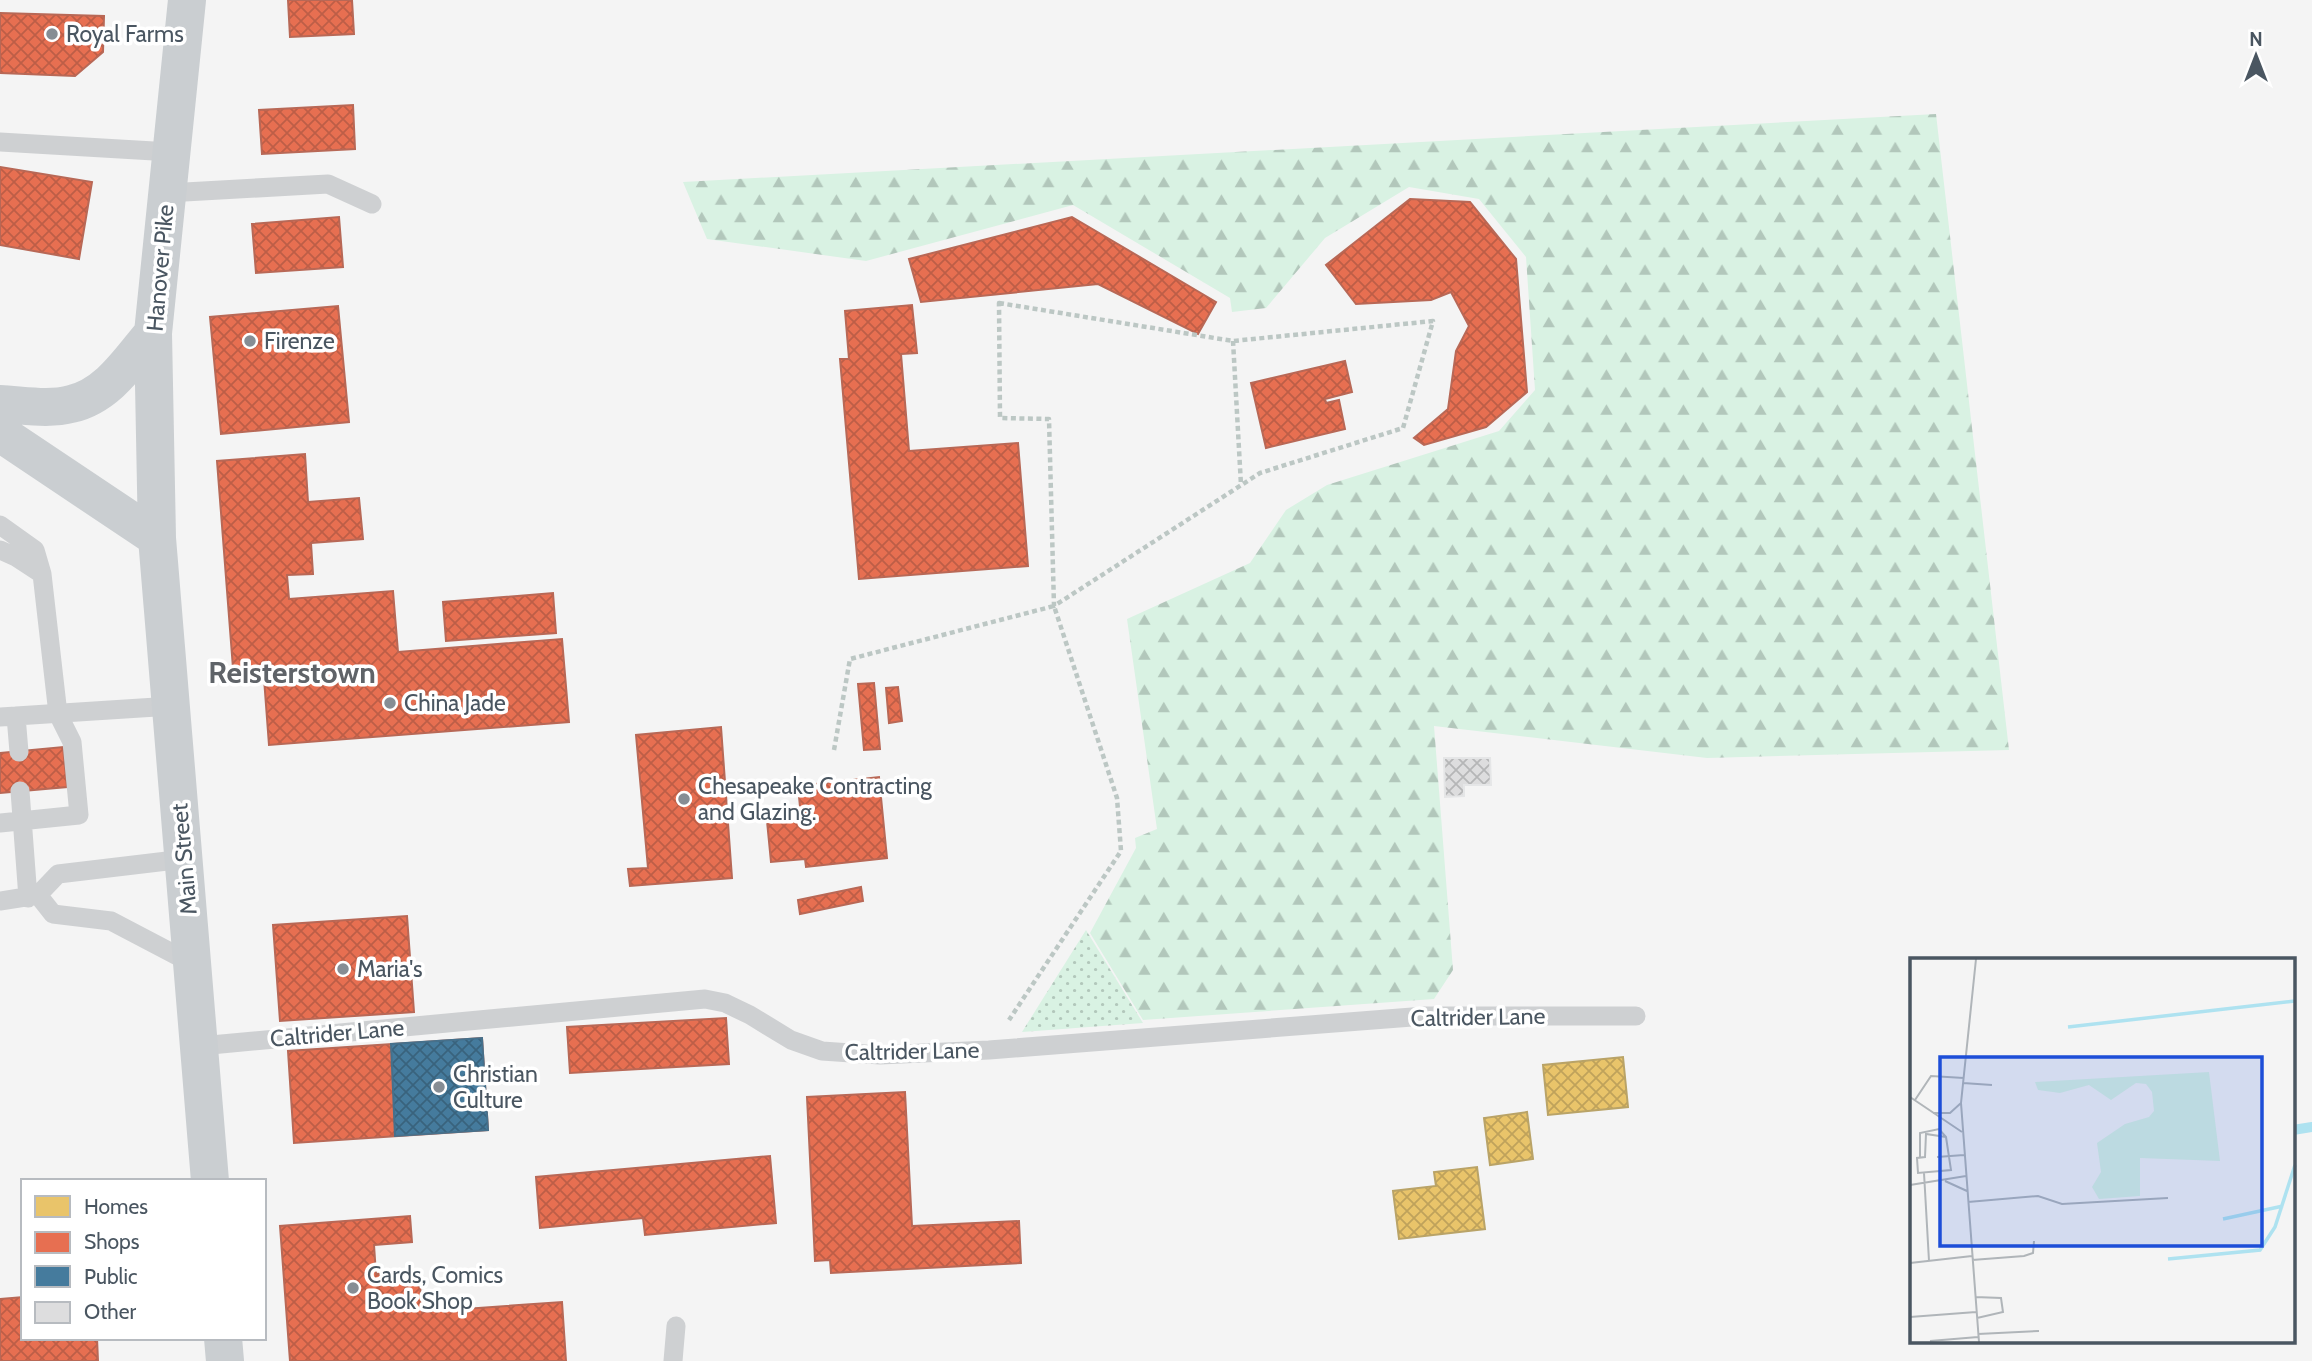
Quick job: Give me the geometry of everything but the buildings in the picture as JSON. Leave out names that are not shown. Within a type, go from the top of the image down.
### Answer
[{"type":"main road","name":"Hanover Pike","points":[[156,538],[153,334],[187,0]]},
{"type":"main road","points":[[0,404],[49,407],[70,405],[90,398],[107,386],[153,334]]},
{"type":"main road","points":[[0,433],[156,538]]},
{"type":"main road","name":"Main Street","points":[[156,538],[210,1179]]},
{"type":"main road","points":[[223,1340],[225,1361]]},
{"type":"lane","points":[[0,142],[171,152]]},
{"type":"lane","points":[[167,193],[328,184],[372,204]]},
{"type":"lane","points":[[0,525],[35,550],[42,574],[58,714],[72,743],[79,815],[0,822]]},
{"type":"lane","points":[[0,550],[42,574]]},
{"type":"lane","points":[[19,752],[8,717],[172,706]]},
{"type":"lane","points":[[20,791],[33,897],[53,914],[111,920],[193,964]]},
{"type":"lane","points":[[0,901],[33,897],[58,874],[184,859]]},
{"type":"lane","name":"Caltrider Lane","points":[[200,1046],[705,999],[725,1003],[750,1014],[791,1040],[822,1051],[880,1055],[1425,1016],[1636,1016]]},
{"type":"lane","points":[[673,1361],[676,1326]]},
{"type":"path","points":[[834,750],[849,659],[1054,606],[1260,473],[1403,428],[1433,321],[1233,341],[999,303],[1000,418],[1049,419],[1054,606],[1117,798],[1121,851],[989,1049]]},
{"type":"path","points":[[1233,341],[1241,485]]},
{"type":"green space","points":[[1936,114],[2009,750],[1707,758],[1434,726],[1453,970],[1434,999],[1143,1020],[1090,933],[1136,848],[1135,838],[1157,829],[1127,619],[1250,563],[1286,510],[1327,485],[1499,431],[1535,390],[1526,257],[1479,199],[1409,187],[1325,238],[1266,308],[1232,312],[1230,298],[1073,205],[866,261],[707,239],[683,182]]},
{"type":"green space","points":[[1086,930],[1143,1023],[1022,1032]]},
{"type":"waterway","points":[[2294,1130],[2312,1127]]},
{"type":"place","name":"Royal Farms","points":[[52,34]]},
{"type":"place","name":"Firenze","points":[[250,341]]},
{"type":"place","name":"China Jade","points":[[390,703]]},
{"type":"place","name":"Chesapeake Contracting and Glazing.","points":[[684,799]]},
{"type":"place","name":"Maria's","points":[[343,969]]},
{"type":"place","name":"Christian Culture","points":[[439,1087]]},
{"type":"place","name":"Cards, Comics Book Shop","points":[[353,1288]]},
{"type":"district","name":"Reisterstown","points":[[292,673]]}]
